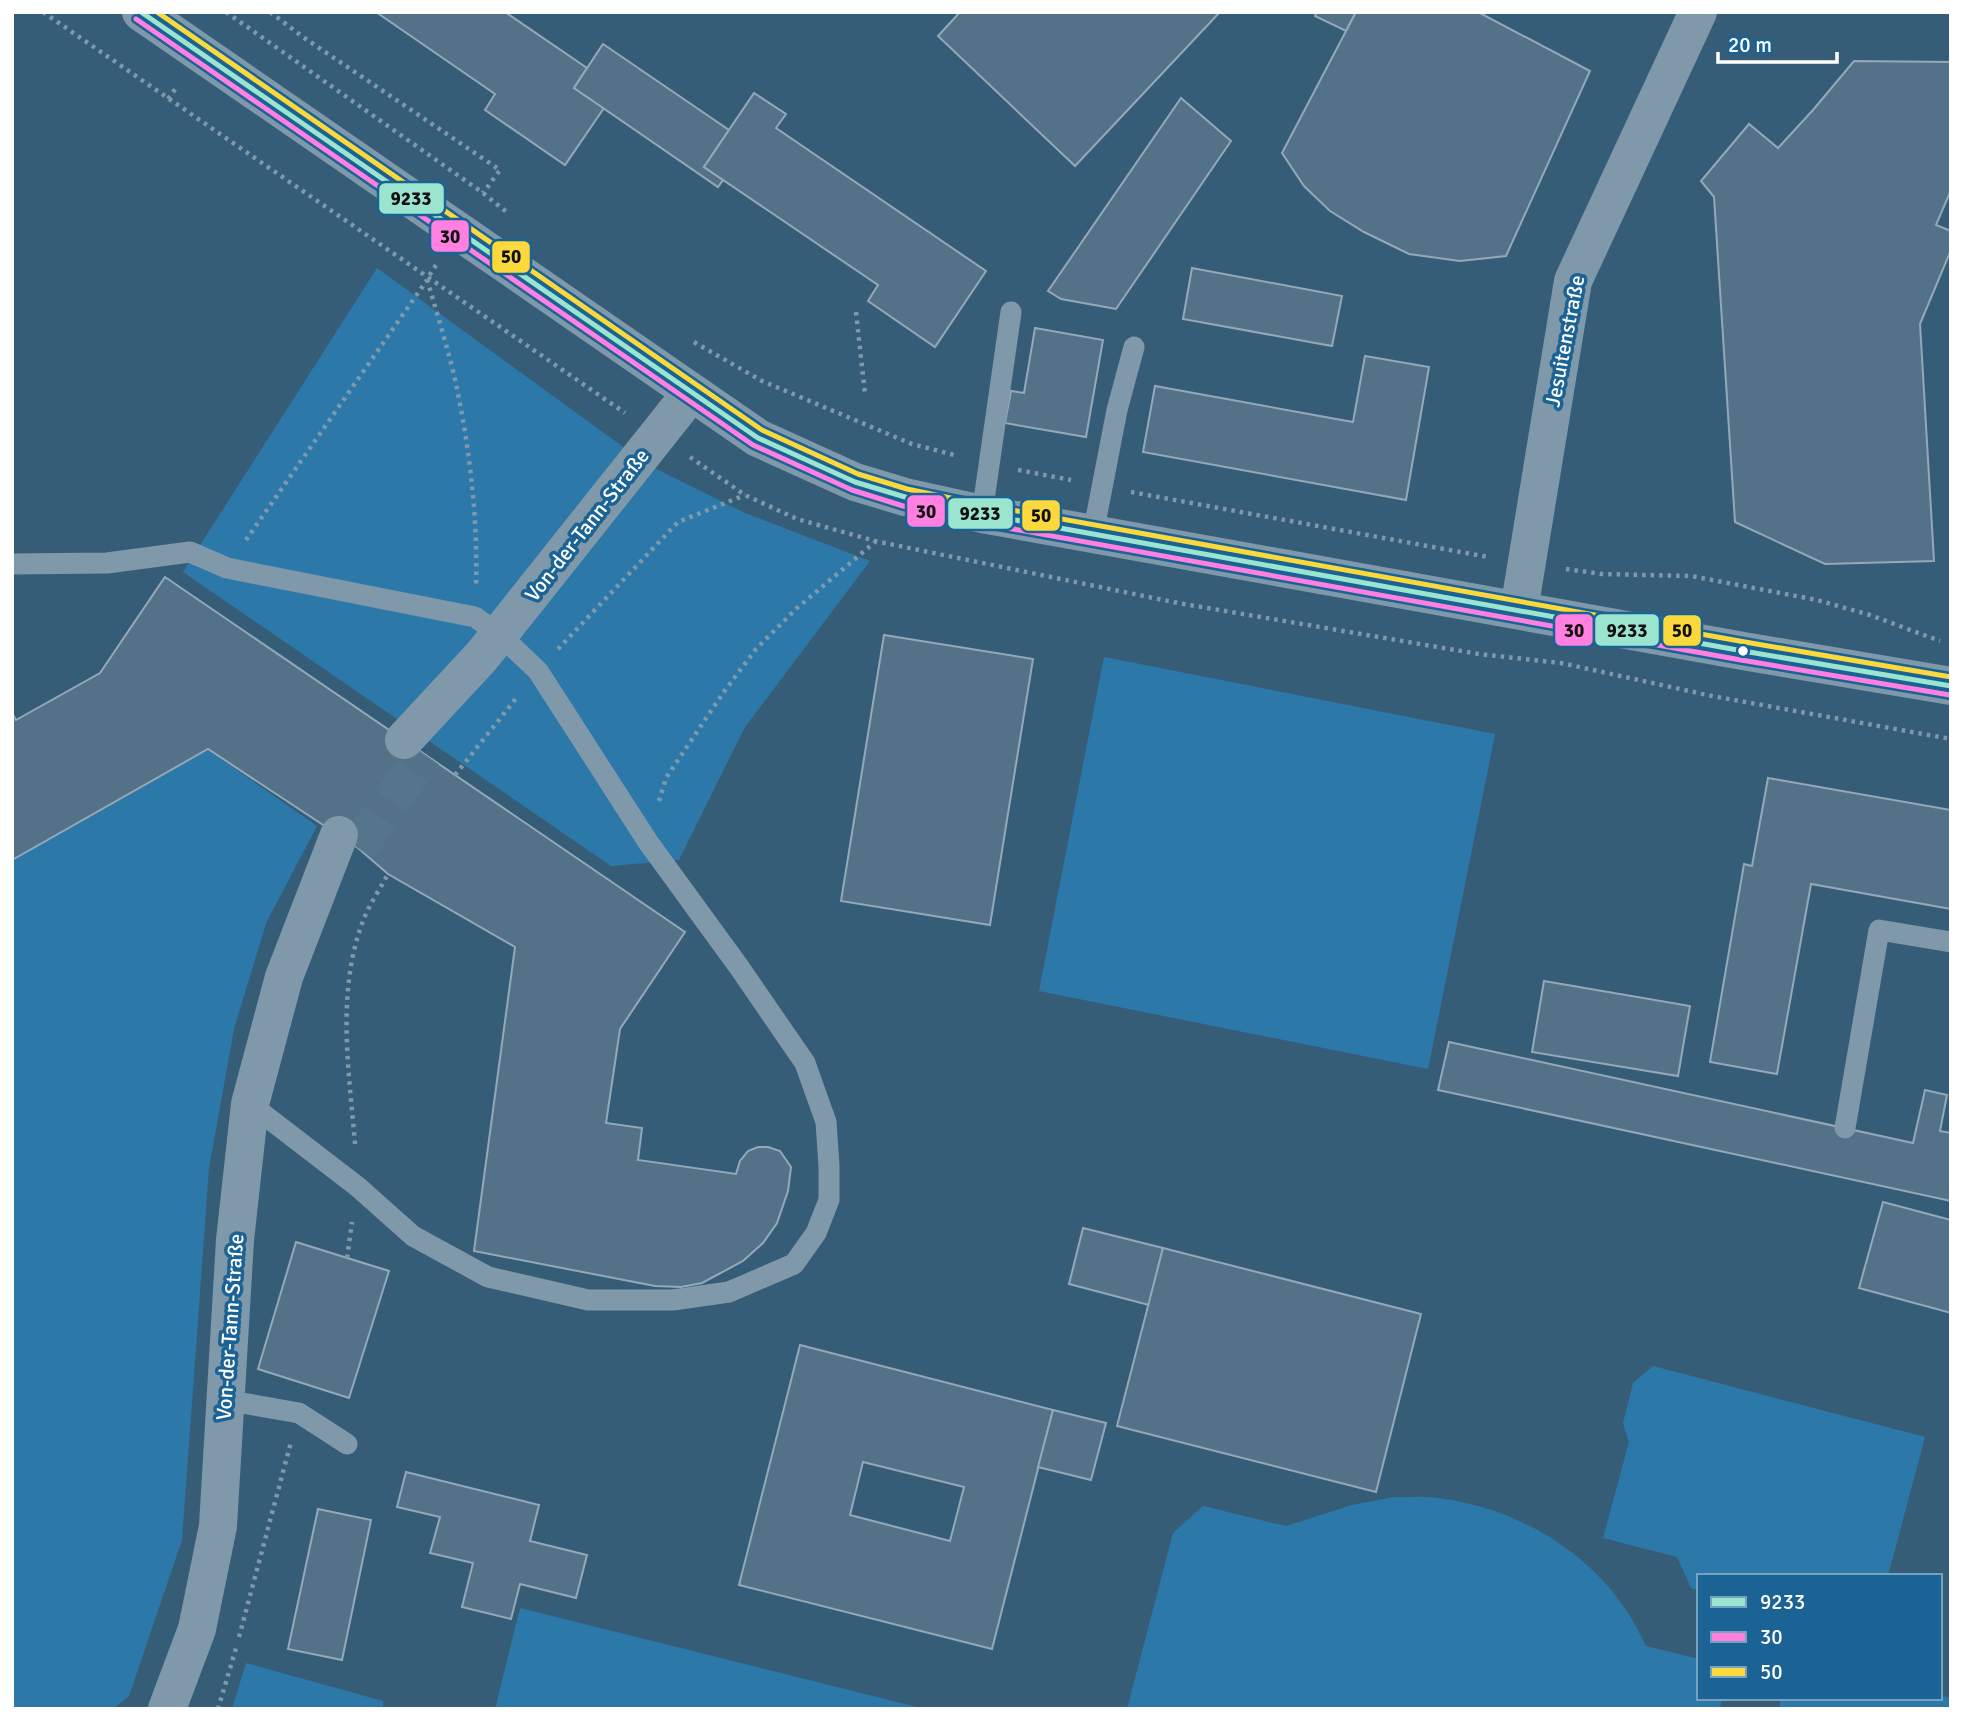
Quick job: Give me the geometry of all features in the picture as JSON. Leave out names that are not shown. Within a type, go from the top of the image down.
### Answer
[{"type":"street","points":[[141,12],[758,438],[855,482],[905,497],[982,514],[1951,686]]},
{"type":"street","name":"Jesuitenstraße","points":[[1519,610],[1573,281],[1698,12]]},
{"type":"street","name":"Von-der-Tann-Straße","points":[[428,756],[486,636],[691,393]]},
{"type":"street","name":"Von-der-Tann-Straße","points":[[167,1709],[197,1629],[218,1526],[235,1240],[250,1104],[277,997],[296,943],[349,842]]},
{"type":"lane","points":[[982,514],[1011,312]]},
{"type":"lane","points":[[1093,534],[1119,400],[1134,347]]},
{"type":"lane","points":[[12,564],[107,563],[190,552],[227,568],[486,636],[538,671],[649,842],[805,1063],[826,1122],[829,1200],[816,1233],[794,1264],[729,1292],[673,1300],[588,1300],[488,1277],[413,1236],[358,1187],[250,1104]]},
{"type":"lane","points":[[1845,1128],[1879,930],[1951,942]]},
{"type":"lane","points":[[225,1400],[299,1413],[347,1444]]},
{"type":"path","points":[[226,12],[512,216]]},
{"type":"path","points":[[227,568],[500,170],[270,12]]},
{"type":"path","points":[[168,99],[176,88]]},
{"type":"path","points":[[427,279],[455,383],[470,468],[486,636]]},
{"type":"path","points":[[856,312],[865,394]]},
{"type":"path","points":[[683,335],[775,387],[912,444],[990,464],[1526,564],[1602,574],[1691,576],[1817,600],[1951,643]]},
{"type":"path","points":[[428,756],[538,671],[678,522],[746,495]]},
{"type":"path","points":[[649,842],[666,778],[723,692],[756,649],[797,608],[875,541]]},
{"type":"path","points":[[346,1258],[358,1187],[347,1045],[347,979],[363,920],[388,874]]},
{"type":"path","points":[[218,1709],[262,1559],[299,1413]]},
{"type":"shaded area","points":[[377,268],[648,465],[745,513],[870,561],[745,727],[679,860],[611,866],[183,572]]},
{"type":"shaded area","points":[[1104,657],[1495,734],[1428,1069],[1039,991]]},
{"type":"shaded area","points":[[208,750],[317,826],[266,923],[234,1029],[209,1168],[182,1540],[129,1696],[113,1709],[12,1709],[12,861]]},
{"type":"shaded area","points":[[1653,1366],[1925,1437],[1889,1574],[1697,1574],[1697,1590],[1691,1588],[1677,1557],[1603,1538],[1629,1442],[1623,1423],[1633,1383]]},
{"type":"shaded area","points":[[1394,1497],[1432,1497],[1493,1511],[1545,1534],[1569,1550],[1611,1590],[1631,1617],[1646,1646],[1697,1659],[1697,1700],[1722,1700],[1720,1709],[1127,1709],[1173,1533],[1203,1506],[1286,1526],[1352,1505]]},
{"type":"shaded area","points":[[520,1608],[925,1709],[495,1709]]},
{"type":"shaded area","points":[[246,1663],[383,1701],[383,1709],[232,1709]]},
{"type":"shaded area","points":[[1942,1696],[1951,1698],[1951,1709],[1779,1709],[1781,1700],[1942,1700]]},
{"type":"building","points":[[376,12],[505,12],[587,68],[574,88],[604,108],[565,165],[485,110],[495,94]]},
{"type":"building","points":[[960,12],[1220,12],[1075,166],[938,36]]},
{"type":"building","points":[[1317,12],[1356,12],[1346,31],[1315,16]]},
{"type":"building","points":[[1356,12],[1478,12],[1590,71],[1506,256],[1460,261],[1409,254],[1364,232],[1330,211],[1304,186],[1282,153]]},
{"type":"building","points":[[603,44],[729,130],[704,167],[723,180],[718,187],[574,88]]},
{"type":"building","points":[[1854,61],[1951,62],[1951,190],[1936,225],[1951,231],[1951,250],[1920,324],[1934,561],[1825,564],[1735,522],[1714,197],[1701,181],[1749,124],[1778,148]]},
{"type":"building","points":[[754,93],[786,114],[776,128],[986,271],[935,347],[868,301],[878,285],[704,167]]},
{"type":"building","points":[[1181,98],[1231,141],[1116,309],[1061,299],[1048,291]]},
{"type":"building","points":[[1192,268],[1342,296],[1332,346],[1183,319]]},
{"type":"building","points":[[1035,328],[1103,340],[1086,437],[1005,423],[1011,391],[1024,393]]},
{"type":"building","points":[[1365,356],[1429,367],[1406,500],[1143,452],[1155,386],[1353,422]]},
{"type":"building","points":[[165,577],[685,932],[620,1029],[606,1123],[642,1128],[638,1160],[736,1174],[740,1161],[748,1151],[768,1147],[780,1151],[791,1167],[788,1191],[777,1223],[763,1243],[743,1261],[702,1283],[681,1287],[655,1286],[474,1251],[515,947],[388,874],[358,848],[208,749],[12,860],[12,713],[16,720],[100,673]]},
{"type":"building","points":[[884,635],[1033,659],[990,925],[841,901]]},
{"type":"building","points":[[1768,778],[1951,810],[1951,909],[1811,884],[1777,1074],[1710,1062],[1744,864],[1752,866]]},
{"type":"building","points":[[1544,981],[1690,1006],[1678,1076],[1532,1052]]},
{"type":"building","points":[[1449,1042],[1913,1143],[1925,1090],[1947,1095],[1940,1131],[1951,1133],[1951,1201],[1438,1090]]},
{"type":"building","points":[[1883,1202],[1951,1220],[1951,1313],[1859,1288]]},
{"type":"building","points":[[1083,1228],[1163,1248],[1149,1305],[1069,1284]]},
{"type":"building","points":[[296,1242],[389,1271],[349,1398],[258,1369]]},
{"type":"building","points":[[1163,1248],[1421,1314],[1376,1492],[1117,1426]]},
{"type":"building","points":[[800,1345],[1053,1410],[992,1649],[739,1585]],"holes":[[[863,1462],[964,1487],[950,1541],[850,1515]]]},
{"type":"building","points":[[1053,1410],[1106,1423],[1091,1480],[1038,1467]]},
{"type":"building","points":[[406,1472],[539,1505],[530,1541],[587,1555],[576,1598],[520,1584],[511,1619],[462,1607],[473,1563],[430,1553],[440,1517],[397,1507]]},
{"type":"building","points":[[318,1509],[371,1520],[342,1660],[288,1649]]},
{"type":"tunnel","points":[[358,848],[424,754]]},
{"type":"transit line","name":"9233","points":[[141,12],[758,438],[855,482],[905,497],[982,514],[1951,686]]},
{"type":"transit line","name":"50","points":[[157,12],[762,430],[858,474],[907,489],[984,505],[1951,677]]},
{"type":"transit line","name":"30","points":[[136,19],[753,445],[852,490],[903,506],[980,523],[1950,695]]}]
